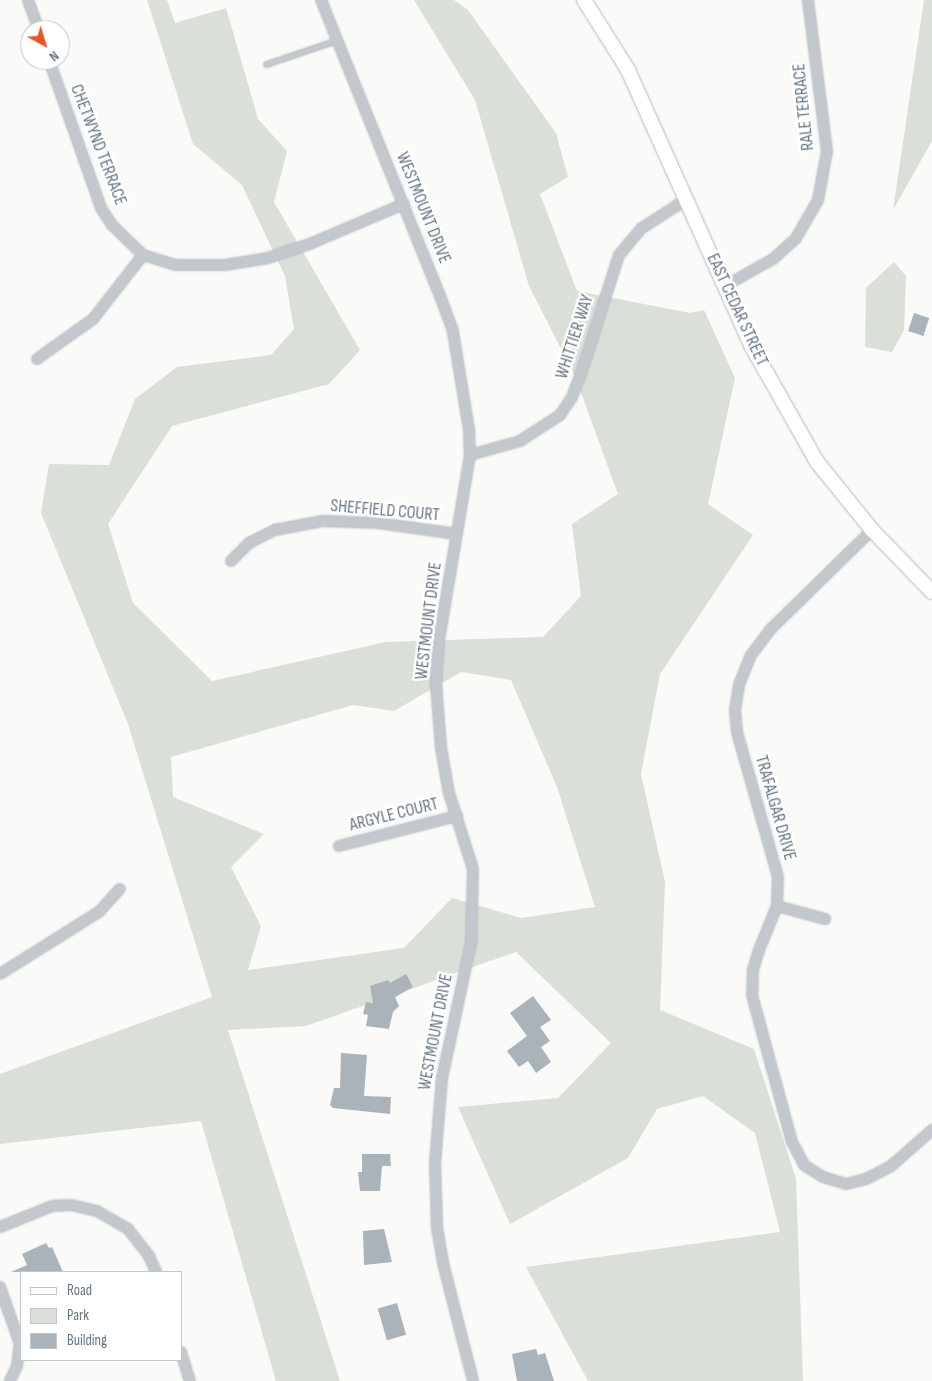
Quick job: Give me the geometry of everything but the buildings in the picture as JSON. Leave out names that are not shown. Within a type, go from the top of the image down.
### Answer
[{"type":"main road","name":"EAST CEDAR STREET","points":[[584,0],[628,70],[752,347],[817,462],[872,530],[932,592]]},
{"type":"street","points":[[28,0],[35,20]]},
{"type":"street","name":"WESTMOUNT DRIVE","points":[[321,0],[404,204],[453,332],[466,403],[470,455],[436,684],[441,748],[449,793],[473,869],[471,943],[438,1107],[437,1228],[444,1267],[473,1381]]},
{"type":"street","name":"RALE TERRACE","points":[[725,286],[773,259],[796,238],[807,223],[822,186],[827,151],[808,0]]},
{"type":"street","name":"CHETWYND TERRACE","points":[[53,70],[101,208],[112,225],[143,255],[176,265],[225,265],[268,258],[312,243],[404,204]]},
{"type":"street","name":"WHITTIER WAY","points":[[470,455],[520,442],[560,415],[572,397],[581,374],[619,255],[642,228],[687,199]]},
{"type":"street","points":[[37,359],[93,319],[143,255]]},
{"type":"street","name":"SHEFFIELD COURT","points":[[231,561],[249,543],[275,530],[322,521],[378,523],[457,534]]},
{"type":"street","name":"TRAFALGAR DRIVE","points":[[872,530],[770,630],[751,655],[739,685],[735,709],[737,732],[769,838],[778,877],[777,906],[753,970],[752,995],[792,1142],[804,1165],[823,1178],[846,1184],[866,1179],[891,1166],[932,1130]]},
{"type":"street","name":"ARGYLE COURT","points":[[339,846],[457,816]]},
{"type":"street","points":[[0,974],[99,912],[120,889]]},
{"type":"street","points":[[777,906],[825,919]]},
{"type":"street","points":[[0,1227],[52,1206],[71,1205],[97,1211],[128,1229],[149,1256],[156,1271]]},
{"type":"street","points":[[0,1287],[20,1344],[17,1366],[10,1381]]},
{"type":"street","points":[[182,1355],[190,1381]]},
{"type":"lane","points":[[266,64],[338,40]]},
{"type":"green space","points":[[147,0],[167,0],[175,23],[226,8],[258,119],[287,151],[274,202],[360,350],[329,384],[172,426],[108,524],[133,603],[212,681],[386,642],[543,637],[581,596],[572,524],[618,494],[574,374],[529,286],[475,100],[414,0],[454,0],[468,10],[556,133],[568,177],[540,194],[577,291],[690,313],[704,310],[735,378],[708,504],[753,535],[660,674],[641,774],[665,882],[660,1010],[754,1049],[796,1179],[803,1381],[588,1381],[526,1267],[780,1232],[755,1133],[703,1096],[657,1109],[628,1158],[510,1224],[458,1107],[558,1098],[611,1043],[516,952],[306,1026],[228,1030],[340,1381],[276,1381],[201,1121],[0,1144],[0,1074],[212,997],[128,724],[41,513],[49,464],[109,465],[135,399],[177,367],[271,355],[294,329],[285,276],[242,185],[193,144]],"holes":[[[461,672],[511,680],[557,787],[595,907],[521,918],[452,898],[404,948],[248,970],[261,926],[231,867],[264,834],[173,797],[171,757],[353,705],[394,711]]]},
{"type":"green space","points":[[924,0],[932,0],[932,141],[893,210]]},
{"type":"green space","points":[[894,262],[906,276],[904,330],[892,352],[865,347],[866,288]]}]
